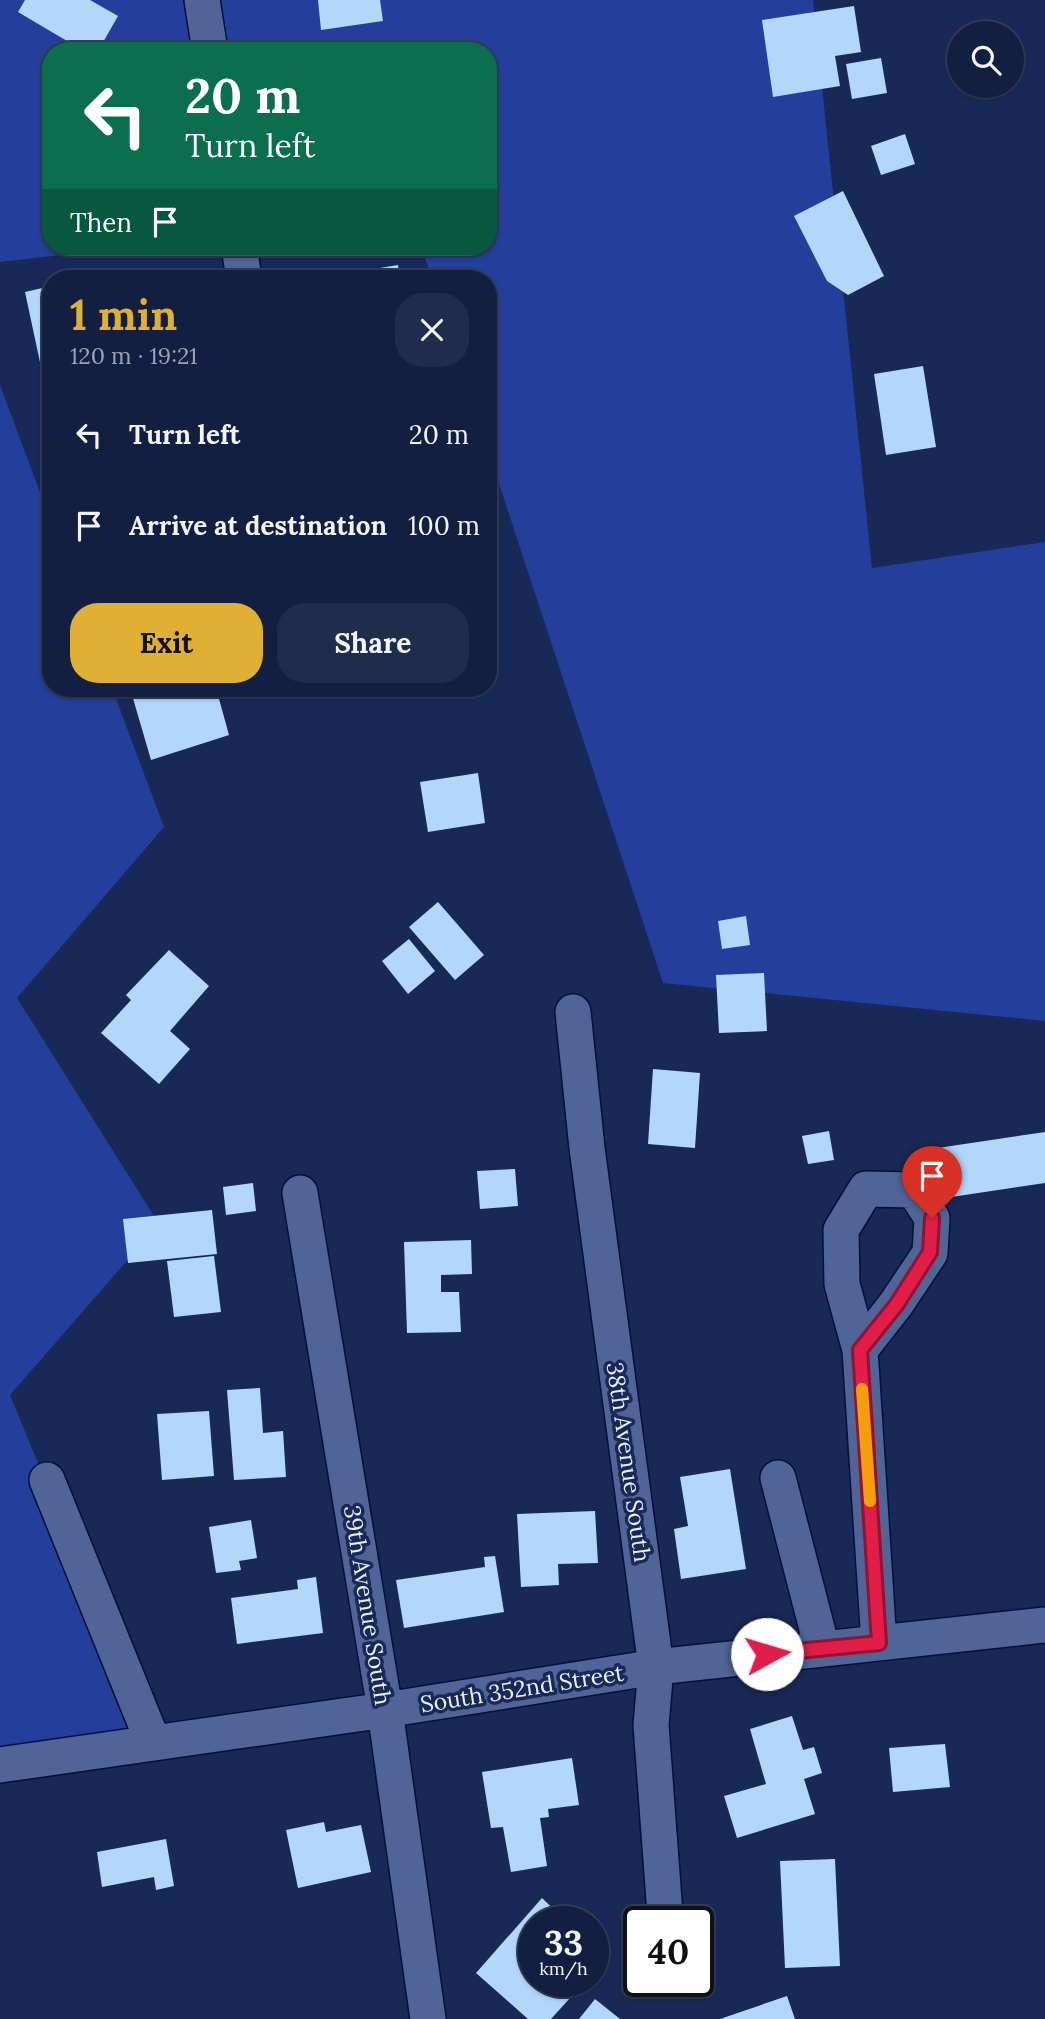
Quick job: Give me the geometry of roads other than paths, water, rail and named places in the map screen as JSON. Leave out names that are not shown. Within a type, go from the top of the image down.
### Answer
[{"type":"street","points":[[202,0],[209,42]]},
{"type":"street","name":"38th Avenue South","points":[[573,1012],[587,1148],[656,1667],[651,1725],[664,1906]]},
{"type":"street","name":"39th Avenue South","points":[[300,1193],[385,1710],[428,2019]]},
{"type":"street","points":[[860,1350],[879,1643]]},
{"type":"street","points":[[778,1478],[822,1648]]},
{"type":"street","points":[[47,1480],[153,1742]]},
{"type":"street","name":"South 352nd Street","points":[[0,1765],[385,1710],[656,1667],[1045,1625]]}]
